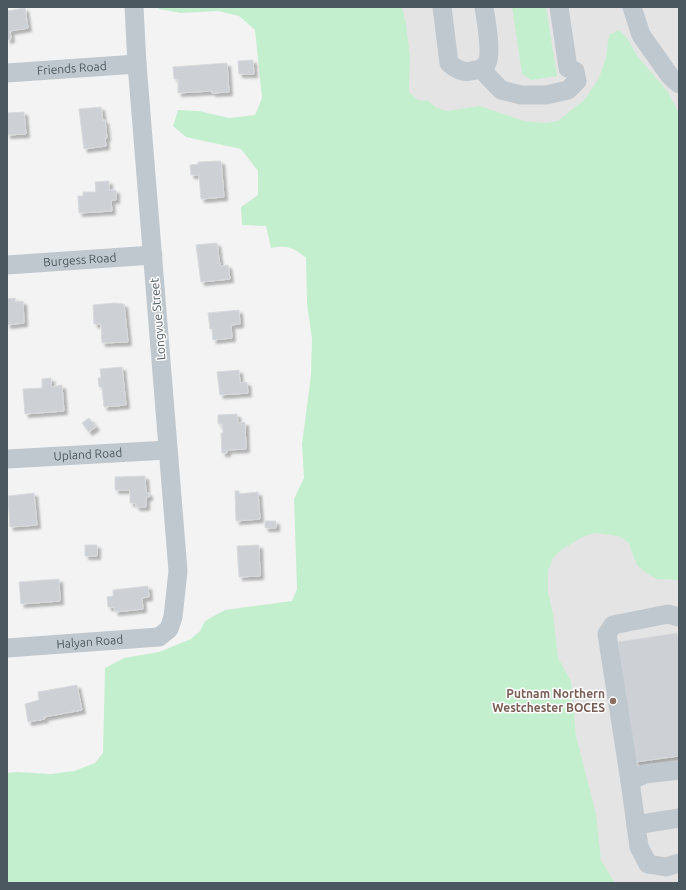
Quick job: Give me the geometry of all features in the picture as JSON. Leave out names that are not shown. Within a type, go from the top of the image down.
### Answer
[{"type":"street","name":"Longvue Street","points":[[134,7],[137,64],[178,571],[173,618],[169,629]]},
{"type":"street","points":[[442,7],[448,63],[454,68],[468,72],[481,69],[487,64],[489,51],[484,7]]},
{"type":"street","points":[[481,69],[501,90],[521,95],[546,96],[568,90],[577,81],[575,71],[568,68],[559,7]]},
{"type":"street","points":[[632,7],[640,35],[670,76],[679,84]]},
{"type":"street","name":"Friends Road","points":[[7,73],[137,64]]},
{"type":"street","name":"Burgess Road","points":[[7,265],[153,255]]},
{"type":"street","name":"Upland Road","points":[[7,459],[168,450]]},
{"type":"street","points":[[679,617],[668,614],[613,625],[607,634],[639,847],[648,864],[666,867],[679,863]]},
{"type":"street","name":"Halyan Road","points":[[7,648],[159,637],[169,629]]},
{"type":"street","points":[[630,781],[645,774],[679,770]]},
{"type":"street","points":[[636,825],[679,818]]},
{"type":"shaded area","points":[[395,7],[679,7],[679,210],[408,144]]},
{"type":"shaded area","name":"Putnam Northern Westchester BOCES","points":[[518,518],[679,520],[679,883],[577,883]]},
{"type":"green space","points":[[158,7],[402,7],[406,24],[410,57],[409,92],[418,100],[428,101],[437,108],[447,111],[480,106],[524,121],[546,123],[558,121],[585,99],[598,80],[606,58],[609,35],[619,30],[627,38],[638,57],[668,92],[679,113],[679,580],[656,579],[637,565],[628,542],[618,536],[595,533],[582,537],[561,550],[553,558],[548,570],[548,592],[553,614],[558,658],[571,681],[576,736],[596,814],[601,860],[615,883],[7,883],[7,773],[18,772],[51,774],[74,771],[95,763],[103,753],[105,668],[124,658],[159,652],[191,639],[200,631],[205,621],[225,610],[292,601],[297,589],[294,499],[304,478],[302,444],[311,375],[312,339],[307,304],[306,258],[290,248],[271,248],[266,226],[242,225],[241,207],[258,195],[258,171],[241,149],[186,137],[173,126],[178,110],[199,111],[229,118],[255,115],[262,98],[255,30],[239,16],[218,11],[181,13],[159,9]]},
{"type":"green space","points":[[512,7],[546,7],[557,76],[531,80],[522,74]]},
{"type":"building","points":[[25,8],[28,28],[10,31],[11,39],[7,40],[7,11]]},
{"type":"building","points":[[253,60],[254,74],[239,74],[238,61]]},
{"type":"building","points":[[227,63],[229,92],[212,93],[212,91],[178,93],[178,79],[174,79],[173,67]]},
{"type":"building","points":[[101,107],[103,121],[105,120],[107,138],[105,138],[106,146],[84,149],[79,109]]},
{"type":"building","points":[[24,112],[26,134],[7,135],[7,113]]},
{"type":"building","points":[[221,161],[224,197],[201,199],[199,175],[191,175],[190,165],[198,164],[198,162]]},
{"type":"building","points":[[109,181],[109,190],[116,190],[116,200],[111,200],[112,211],[79,213],[78,196],[83,196],[83,192],[96,192],[95,182]]},
{"type":"building","points":[[217,243],[220,266],[228,265],[230,279],[201,282],[196,245]]},
{"type":"building","points":[[15,298],[15,302],[23,301],[24,323],[7,325],[7,299]]},
{"type":"building","points":[[114,303],[124,304],[128,342],[102,343],[101,324],[94,324],[93,305]]},
{"type":"building","points":[[239,310],[240,324],[231,325],[232,338],[213,340],[208,313]]},
{"type":"building","points":[[122,367],[126,405],[104,407],[102,387],[99,387],[98,378],[101,378],[100,369]]},
{"type":"building","points":[[239,370],[240,383],[247,382],[248,393],[220,395],[217,372]]},
{"type":"building","points":[[51,378],[51,387],[62,385],[64,411],[25,414],[23,389],[42,388],[42,379]]},
{"type":"building","points":[[237,414],[238,423],[245,422],[246,449],[227,450],[227,453],[222,453],[221,433],[223,433],[222,424],[218,424],[218,415]]},
{"type":"building","points":[[89,418],[96,427],[89,432],[82,423]]},
{"type":"building","points":[[145,476],[146,493],[149,493],[149,497],[146,497],[146,507],[136,507],[136,503],[130,503],[130,490],[115,490],[115,477]]},
{"type":"building","points":[[235,491],[239,491],[239,494],[258,492],[260,519],[236,521]]},
{"type":"building","points":[[34,493],[37,525],[10,527],[8,496]]},
{"type":"building","points":[[265,521],[276,521],[276,528],[265,528]]},
{"type":"building","points":[[85,545],[97,545],[97,556],[85,556]]},
{"type":"building","points":[[259,545],[260,576],[239,577],[237,546]]},
{"type":"building","points":[[59,579],[60,601],[21,604],[19,582]]},
{"type":"building","points":[[148,586],[149,597],[142,598],[143,609],[115,612],[114,607],[108,607],[107,597],[113,596],[113,590]]},
{"type":"building","points":[[677,633],[679,644],[679,756],[635,762],[618,642]]},
{"type":"building","points":[[77,685],[82,710],[44,717],[45,719],[28,722],[25,704],[39,700],[38,692]]},
{"type":"place","name":"Putnam Northern Westchester BOCES","points":[[613,701]]}]
